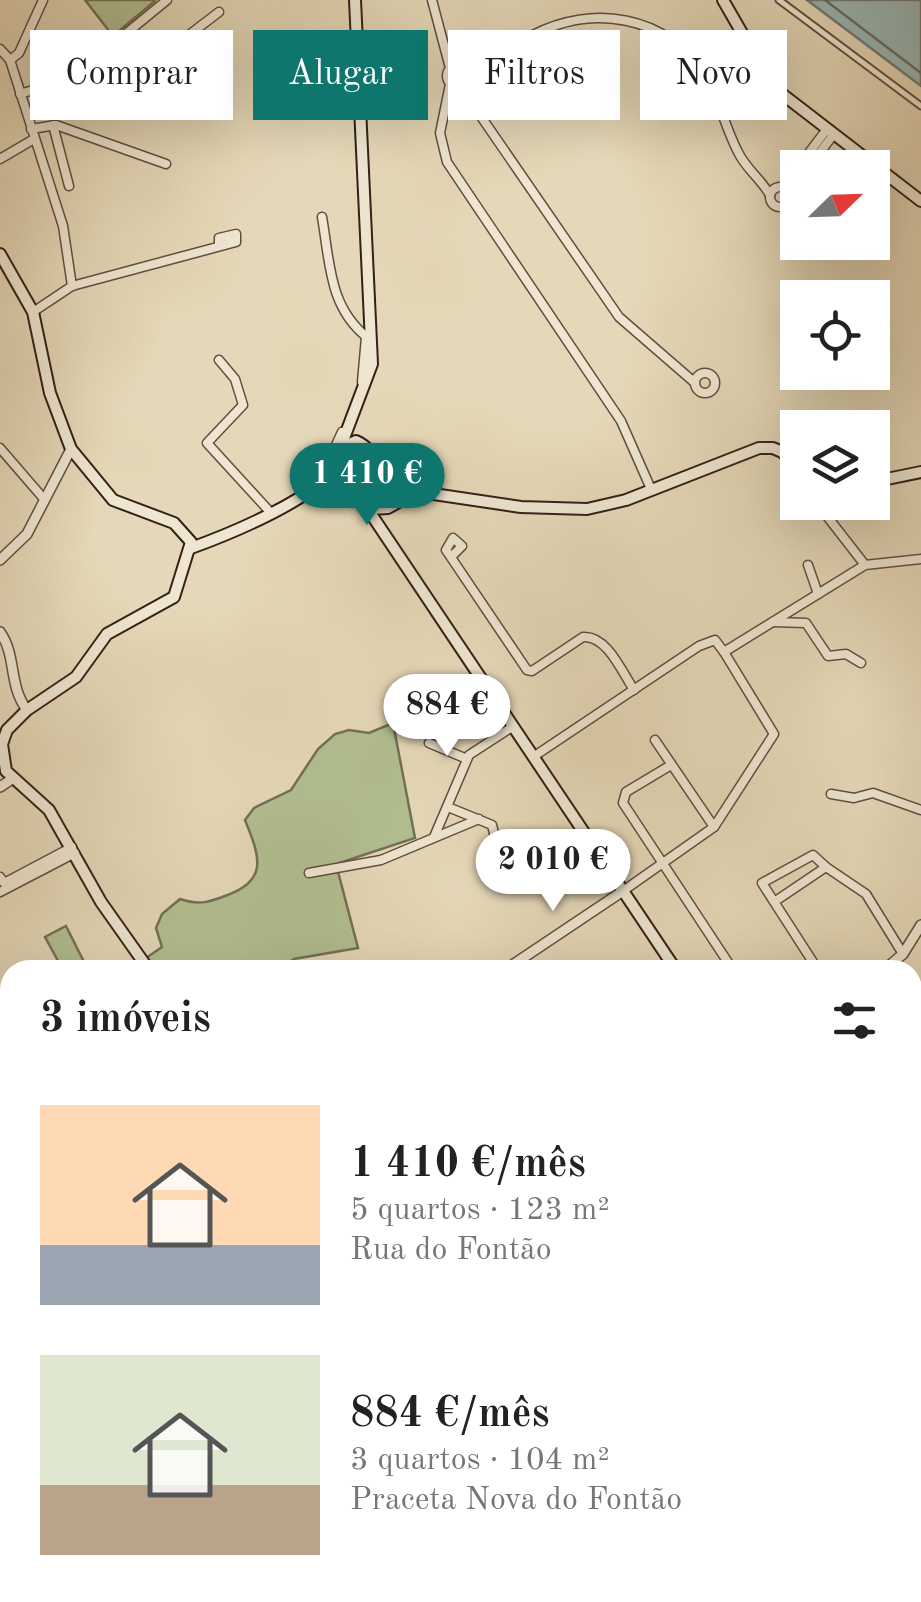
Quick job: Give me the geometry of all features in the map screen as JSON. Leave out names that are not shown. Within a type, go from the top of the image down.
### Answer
[{"type":"main road","points":[[338,458],[368,383],[355,0]]},
{"type":"main road","points":[[723,0],[770,84],[921,201]]},
{"type":"main road","points":[[0,254],[33,312],[50,393],[72,449],[113,500],[142,515],[174,522],[186,532],[191,548],[174,596],[107,634],[70,683],[26,710],[8,730],[1,755],[12,779],[42,802],[101,902],[142,960]]},
{"type":"main road","points":[[354,422],[393,488],[564,511],[611,504],[759,448],[780,452]]},
{"type":"main road","points":[[191,548],[271,513],[326,478],[348,443],[366,447]]},
{"type":"main road","points":[[338,458],[361,499],[669,960]]},
{"type":"main road","points":[[890,478],[921,472]]},
{"type":"main road","points":[[326,478],[350,482]]},
{"type":"main road","points":[[392,544],[386,524],[393,488]]},
{"type":"main road","points":[[361,499],[370,508],[418,494]]},
{"type":"street","points":[[10,60],[19,52],[43,0]]},
{"type":"street","points":[[131,30],[167,0]]},
{"type":"street","points":[[432,0],[448,52]]},
{"type":"street","points":[[779,0],[921,106]]},
{"type":"street","points":[[195,30],[219,12]]},
{"type":"street","points":[[548,30],[569,20],[604,17],[644,25],[677,44],[701,70],[738,152],[764,184],[780,190]]},
{"type":"street","points":[[0,49],[10,60],[63,226],[72,286]]},
{"type":"street","points":[[20,94],[30,91]]},
{"type":"street","points":[[448,100],[440,138],[448,162],[622,421],[650,490]]},
{"type":"street","points":[[487,120],[619,317],[652,349],[696,378]]},
{"type":"street","points":[[30,129],[53,125],[166,164]]},
{"type":"street","points":[[53,125],[69,186]]},
{"type":"street","points":[[819,150],[830,131]]},
{"type":"street","points":[[814,150],[830,131]]},
{"type":"street","points":[[0,159],[34,139]]},
{"type":"street","points":[[311,481],[327,464],[357,397],[369,339],[335,298],[322,217]]},
{"type":"street","points":[[33,312],[72,286],[219,246]]},
{"type":"street","points":[[220,360],[235,379],[243,406],[207,443],[271,513]]},
{"type":"street","points":[[0,448],[44,499]]},
{"type":"street","points":[[0,560],[27,534],[72,449]]},
{"type":"street","points":[[830,520],[865,565]]},
{"type":"street","points":[[454,555],[458,571],[527,670],[532,672],[583,637],[592,636],[603,644],[634,690]]},
{"type":"street","points":[[724,652],[865,565],[921,559]]},
{"type":"street","points":[[808,565],[818,594]]},
{"type":"street","points":[[773,622],[806,622],[828,656],[846,654],[860,663]]},
{"type":"street","points":[[0,632],[10,653],[12,684],[26,710]]},
{"type":"street","points":[[521,960],[714,827],[774,734],[715,640],[700,646],[533,757]]},
{"type":"street","points":[[434,837],[467,759],[512,726]]},
{"type":"street","points":[[655,740],[714,827]]},
{"type":"street","points":[[429,743],[467,759]]},
{"type":"street","points":[[671,765],[626,792],[623,803],[725,960]]},
{"type":"street","points":[[0,787],[12,779]]},
{"type":"street","points":[[832,794],[854,798],[873,792],[921,810]]},
{"type":"street","points":[[448,807],[492,826],[505,879]]},
{"type":"street","points":[[309,872],[381,860],[479,819]]},
{"type":"street","points":[[0,877],[4,883],[73,850]]},
{"type":"street","points":[[0,892],[73,850]]},
{"type":"street","points":[[812,960],[762,883],[813,855],[866,894],[903,954]]},
{"type":"street","points":[[774,902],[826,867]]},
{"type":"street","points":[[896,960],[921,926]]},
{"type":"green space","points":[[85,0],[155,0],[120,30],[108,30]]},
{"type":"green space","points":[[393,723],[415,838],[336,864],[358,948],[293,960],[147,960],[162,947],[156,928],[162,914],[180,899],[213,900],[239,890],[255,875],[257,856],[245,820],[254,808],[291,790],[318,749],[335,734],[349,730],[369,733]]},
{"type":"green space","points":[[66,926],[83,960],[58,960],[45,937]]},
{"type":"water","points":[[807,0],[921,0],[921,86]]}]
